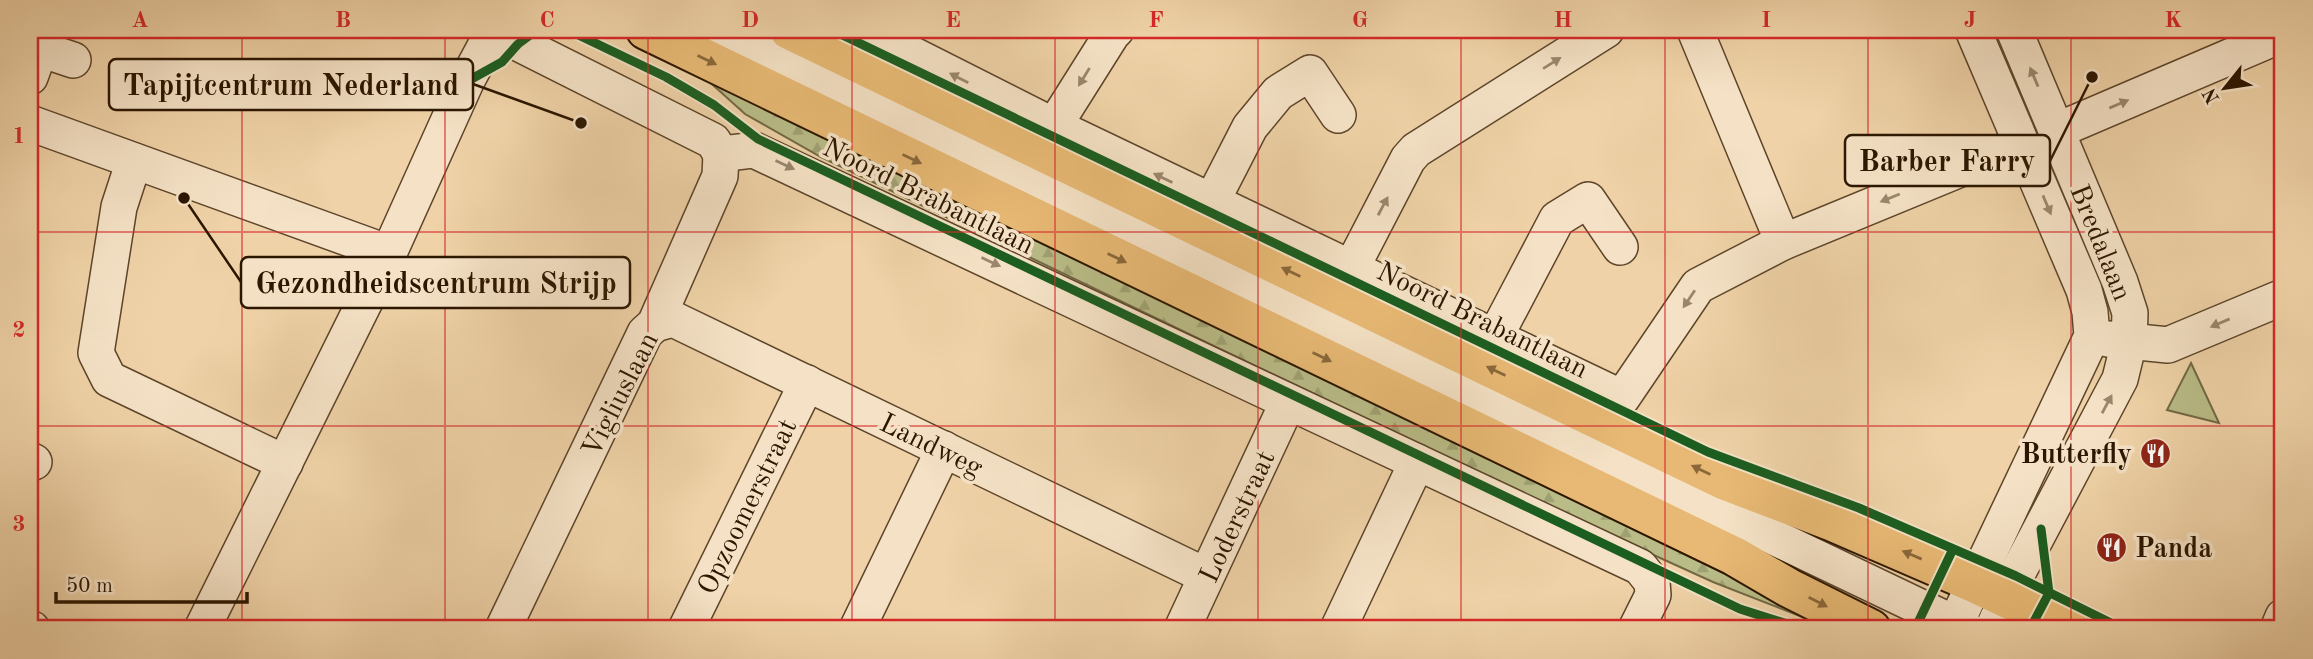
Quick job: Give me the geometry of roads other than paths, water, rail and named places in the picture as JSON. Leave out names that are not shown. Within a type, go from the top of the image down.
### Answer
[{"type":"main road","name":"Noord Brabantlaan","points":[[646,30],[1734,556],[1789,588],[1871,629]]},
{"type":"main road","name":"Noord Brabantlaan","points":[[789,30],[1723,480],[1833,522],[1991,603],[2072,629]]},
{"type":"street","points":[[202,629],[389,253],[466,82],[494,30],[713,141],[721,154]]},
{"type":"street","name":"Noord Brabantlaan","points":[[721,30],[1958,628]]},
{"type":"street","name":"Noord Brabantlaan","points":[[864,30],[1054,126],[1622,398],[1698,286],[1783,242]]},
{"type":"street","points":[[1054,126],[1116,30]]},
{"type":"street","points":[[1352,267],[1408,159],[1416,150],[1606,30]]},
{"type":"street","points":[[1695,30],[1783,242],[2021,144]]},
{"type":"street","name":"Bredalaan","points":[[1973,30],[2084,290],[2090,312],[2092,336],[1991,603]]},
{"type":"street","name":"Bredalaan","points":[[1991,603],[2120,379],[2129,342],[2130,313],[2120,282],[2014,30]]},
{"type":"street","points":[[2056,131],[2283,34]]},
{"type":"street","points":[[39,52],[73,60]]},
{"type":"street","points":[[1212,201],[1250,127],[1278,93],[1310,73],[1338,115]]},
{"type":"street","points":[[30,123],[389,253]]},
{"type":"street","name":"Noord Brabantlaan","points":[[721,154],[754,150],[1640,567],[1652,582],[1653,594],[1636,629]]},
{"type":"street","name":"Vigliuslaan","points":[[503,629],[645,333],[655,324],[720,176],[721,154]]},
{"type":"street","points":[[134,161],[119,207],[96,353],[109,379],[285,463]]},
{"type":"street","name":"Noord Brabantlaan","points":[[1495,337],[1558,219],[1588,200],[1620,247]]},
{"type":"street","points":[[2092,336],[2168,345],[2283,297]]},
{"type":"street","name":"Landweg","points":[[655,324],[673,319],[1196,571],[1203,581]]},
{"type":"street","name":"Opzoomerstraat","points":[[685,629],[807,383]]},
{"type":"street","name":"Loderstraat","points":[[1182,629],[1288,401]]},
{"type":"street","points":[[857,629],[944,450]]},
{"type":"street","points":[[1338,629],[1417,462]]},
{"type":"street","points":[[1958,628],[1991,603]]},
{"type":"street","points":[[2278,629],[2283,617]]},
{"type":"place","name":"Barber Farry","points":[[2092,77]]},
{"type":"place","name":"Tapijtcentrum Nederland","points":[[581,123]]},
{"type":"place","name":"Gezondheidscentrum Strijp","points":[[184,198]]},
{"type":"place","name":"Butterfly","points":[[2155,453]]},
{"type":"place","name":"Panda","points":[[2112,547]]}]
